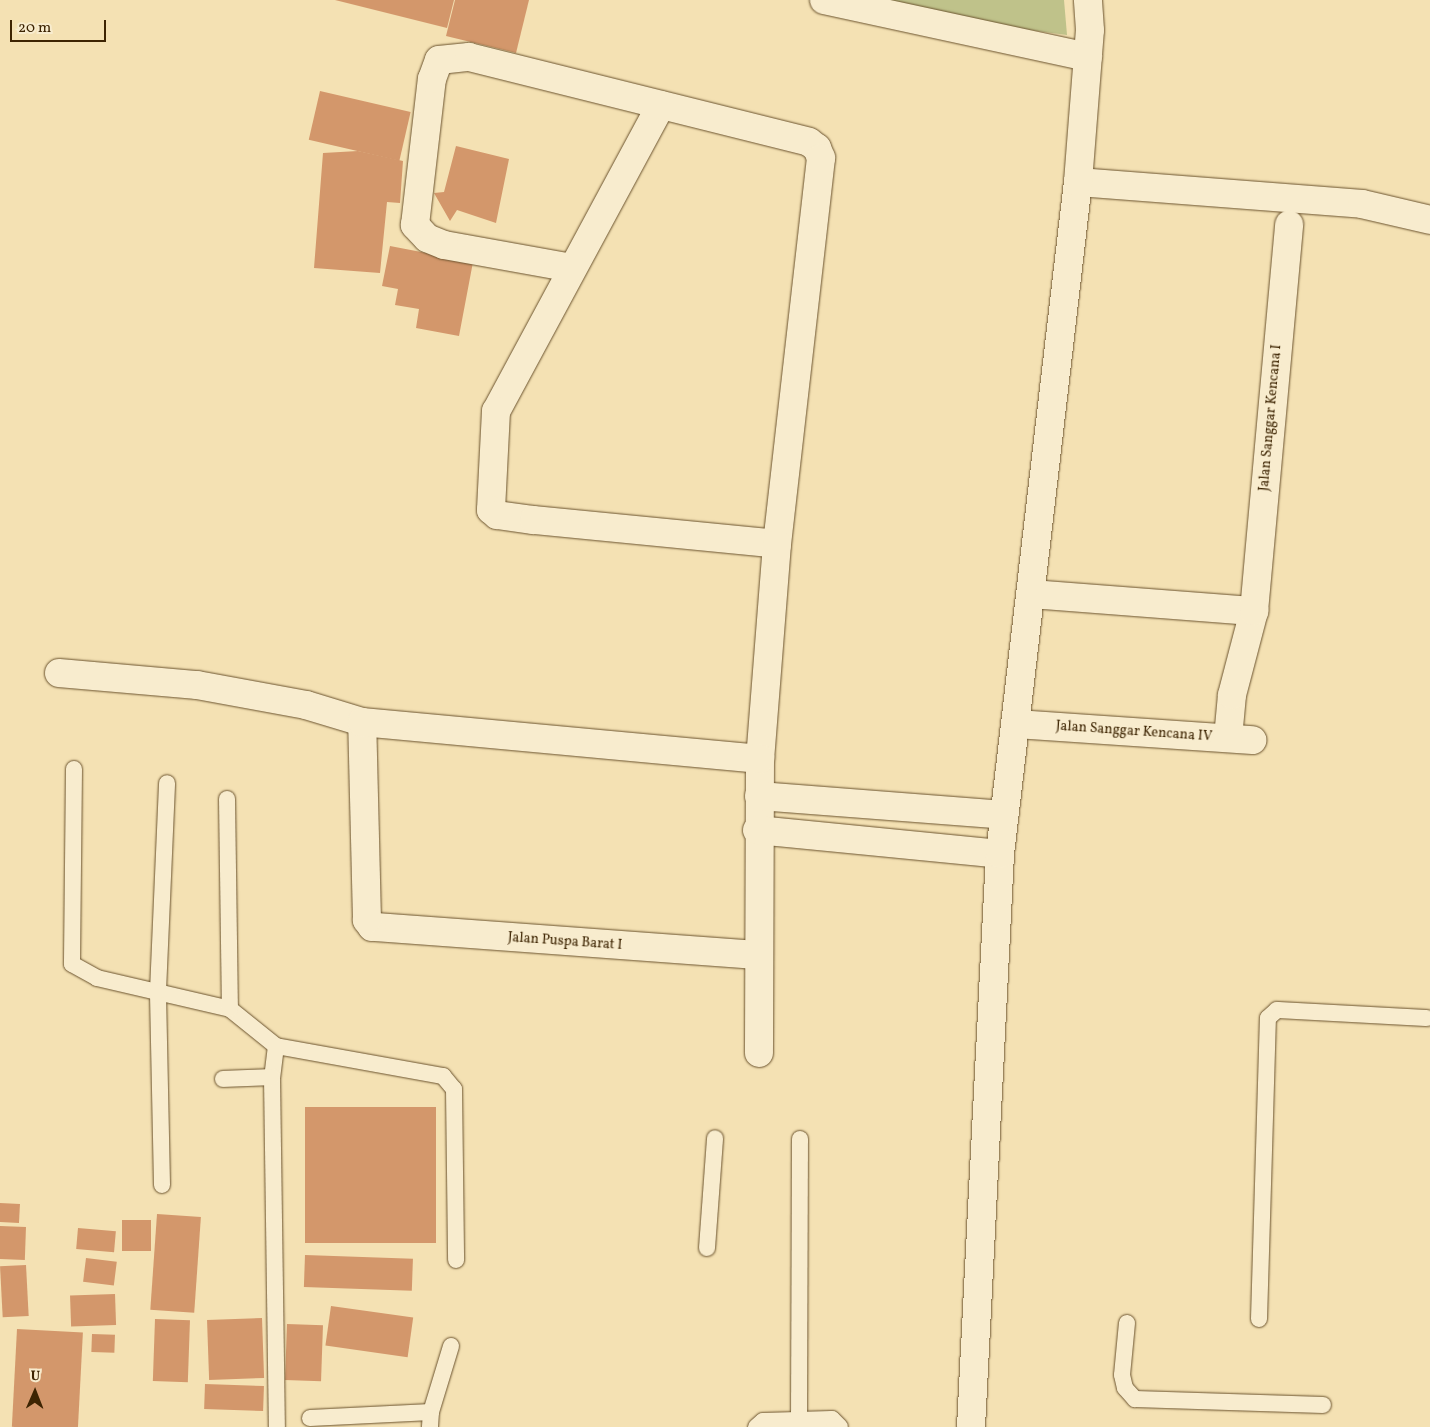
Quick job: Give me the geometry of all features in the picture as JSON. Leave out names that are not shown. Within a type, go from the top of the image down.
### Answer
[{"type":"street","points":[[824,0],[1088,57]]},
{"type":"street","points":[[972,1427],[1000,854],[1032,594],[1078,182],[1088,57],[1088,0]]},
{"type":"street","points":[[572,268],[444,245],[427,238],[415,226],[432,79],[439,60],[469,57],[809,142],[821,158],[777,544],[760,759],[757,830],[759,1053]]},
{"type":"street","points":[[661,105],[496,411],[491,510],[534,520],[777,544]]},
{"type":"street","points":[[1078,182],[1362,204],[1430,220]]},
{"type":"street","name":"Jalan Sanggar Kencana I","points":[[1240,739],[1232,695],[1254,611],[1289,225]]},
{"type":"street","points":[[1032,594],[1254,611]]},
{"type":"street","points":[[59,673],[197,685],[306,706],[362,722],[760,759]]},
{"type":"street","name":"Jalan Puspa Barat I","points":[[362,722],[367,920],[372,927],[758,955]]},
{"type":"street","name":"Jalan Sanggar Kencana IV","points":[[1016,724],[1240,739]]},
{"type":"street","points":[[759,796],[1004,815]]},
{"type":"street","points":[[757,830],[1000,854]]},
{"type":"lane","points":[[74,769],[72,964],[97,978],[230,1009],[276,1046],[443,1076],[454,1090],[456,1260]]},
{"type":"lane","points":[[162,1185],[158,991],[167,783]]},
{"type":"lane","points":[[227,799],[230,1009]]},
{"type":"lane","points":[[1259,1319],[1268,1018],[1277,1010],[1427,1018]]},
{"type":"lane","points":[[276,1046],[272,1077],[276,1427]]},
{"type":"lane","points":[[223,1078],[272,1077]]},
{"type":"lane","points":[[708,1248],[715,1138]]},
{"type":"lane","points":[[799,1421],[800,1139]]},
{"type":"lane","points":[[1127,1324],[1122,1375],[1125,1388],[1135,1399],[1323,1405]]},
{"type":"lane","points":[[310,1418],[430,1420],[451,1346]]},
{"type":"lane","points":[[756,1427],[763,1421],[832,1419],[840,1427]]},
{"type":"green space","points":[[880,0],[1064,0],[1067,35],[969,22]]},
{"type":"building","points":[[335,0],[454,0],[447,28]]},
{"type":"building","points":[[455,0],[529,0],[516,53],[446,36]]},
{"type":"building","points":[[320,91],[411,112],[399,161],[309,140]]},
{"type":"building","points":[[456,146],[509,159],[496,223],[457,210],[450,221],[434,193],[444,192]]},
{"type":"building","points":[[358,151],[403,161],[400,203],[387,202],[380,273],[314,268],[323,153]]},
{"type":"building","points":[[390,246],[473,262],[459,336],[416,328],[419,309],[395,305],[398,289],[382,286]]},
{"type":"building","points":[[305,1107],[436,1107],[436,1243],[305,1243]]},
{"type":"building","points":[[0,1203],[20,1204],[19,1223],[0,1222]]},
{"type":"building","points":[[157,1214],[201,1217],[194,1313],[150,1310]]},
{"type":"building","points":[[122,1220],[151,1220],[151,1251],[122,1251]]},
{"type":"building","points":[[0,1226],[26,1227],[25,1260],[0,1259]]},
{"type":"building","points":[[78,1228],[116,1231],[114,1252],[76,1249]]},
{"type":"building","points":[[305,1255],[413,1259],[412,1291],[304,1287]]},
{"type":"building","points":[[86,1258],[117,1262],[114,1286],[83,1282]]},
{"type":"building","points":[[26,1265],[29,1316],[3,1317],[0,1266]]},
{"type":"building","points":[[115,1294],[116,1325],[71,1327],[70,1296]]},
{"type":"building","points":[[331,1306],[413,1318],[408,1357],[325,1346]]},
{"type":"building","points":[[262,1318],[264,1378],[209,1380],[207,1320]]},
{"type":"building","points":[[155,1319],[190,1320],[188,1382],[153,1381]]},
{"type":"building","points":[[287,1324],[323,1325],[321,1381],[285,1380]]},
{"type":"building","points":[[17,1329],[83,1332],[78,1427],[12,1427]]},
{"type":"building","points":[[92,1334],[115,1335],[114,1353],[91,1352]]},
{"type":"building","points":[[205,1384],[264,1386],[263,1411],[204,1409]]}]
